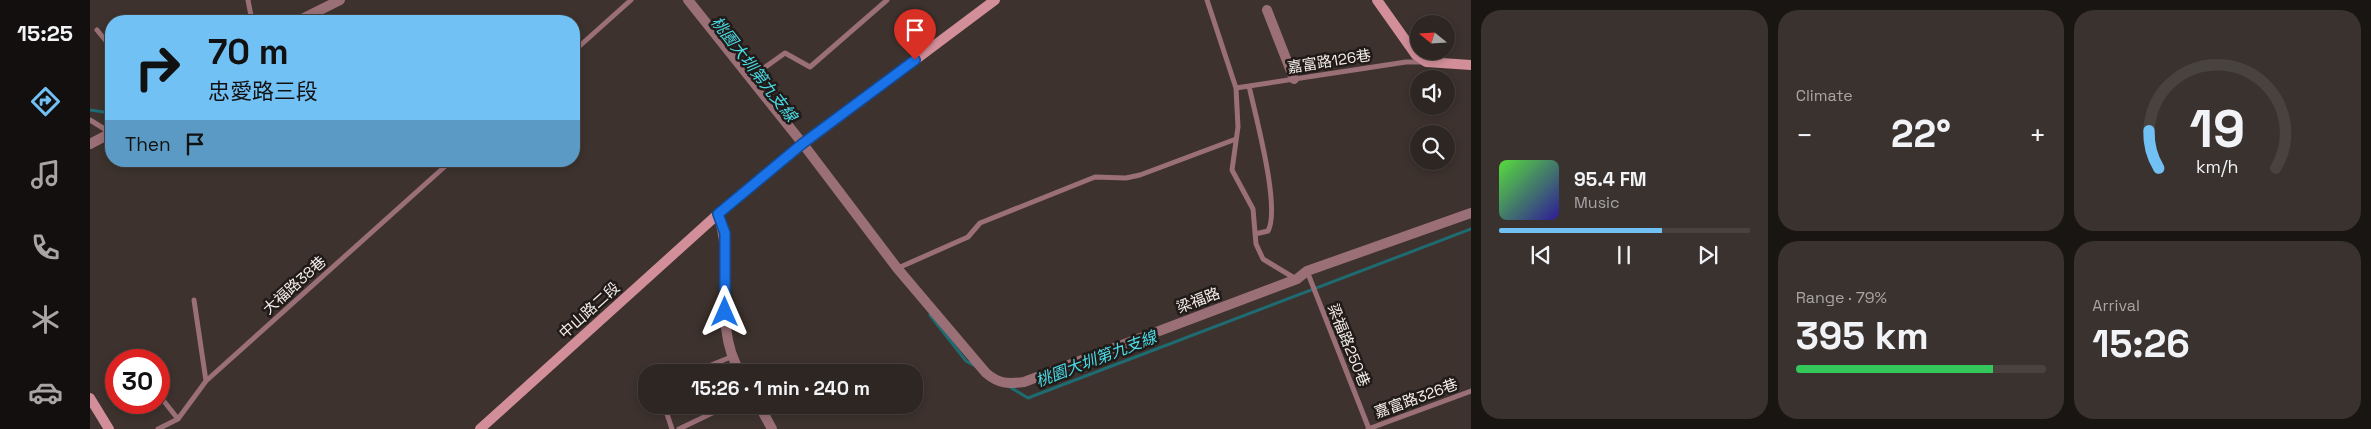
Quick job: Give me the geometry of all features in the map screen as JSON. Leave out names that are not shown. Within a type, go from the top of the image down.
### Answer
[{"type":"main road","name":"中山路二段","points":[[480,429],[718,214],[801,146],[995,0]]},
{"type":"main road","points":[[1376,0],[1416,55],[1426,62],[1471,65]]},
{"type":"main road","points":[[90,398],[109,429]]},
{"type":"street","points":[[310,15],[340,0]]},
{"type":"street","name":"梁福路","points":[[688,0],[897,268],[986,373],[995,381],[1007,384],[1024,382],[1297,279],[1306,271],[1471,212]]},
{"type":"street","points":[[1267,10],[1294,79]]},
{"type":"street","points":[[90,144],[105,136]]},
{"type":"street","points":[[718,214],[725,233],[725,332],[731,357],[735,364]]},
{"type":"street","points":[[764,414],[772,429]]},
{"type":"lane","points":[[248,0],[251,15]]},
{"type":"lane","points":[[580,46],[631,0]]},
{"type":"lane","points":[[750,78],[785,53],[810,66],[887,0]]},
{"type":"lane","points":[[1207,0],[1236,88],[1238,127],[1232,170],[1253,209],[1256,244],[1263,259],[1297,279]]},
{"type":"lane","points":[[97,30],[105,40]]},
{"type":"lane","name":"嘉富路126巷","points":[[1236,88],[1406,62],[1426,62]]},
{"type":"lane","points":[[1248,86],[1264,151],[1273,213],[1268,231],[1255,234]]},
{"type":"lane","points":[[90,120],[105,129]]},
{"type":"lane","points":[[897,268],[968,237],[980,223],[1095,177],[1126,178],[1140,175],[1236,139]]},
{"type":"lane","name":"大福路38巷","points":[[158,429],[178,419],[206,381],[444,167]]},
{"type":"lane","name":"梁福路250巷","points":[[1306,271],[1368,429]]},
{"type":"lane","points":[[194,300],[206,381]]},
{"type":"lane","points":[[714,364],[731,357]]},
{"type":"lane","name":"嘉富路326巷","points":[[1368,429],[1471,391]]},
{"type":"lane","points":[[170,409],[178,419]]},
{"type":"lane","points":[[667,414],[672,429]]},
{"type":"lane","points":[[679,429],[710,414]]},
{"type":"waterway","name":"桃園大圳第九支線","points":[[90,110],[105,112]]},
{"type":"waterway","name":"桃園大圳第九支線","points":[[1008,386],[1028,398],[1471,229]]},
{"type":"waterway","name":"桃園大圳第九支線","points":[[930,315],[966,361],[975,366]]},
{"type":"route","points":[[725,312],[725,233],[718,214],[802,144],[915,60]]}]
